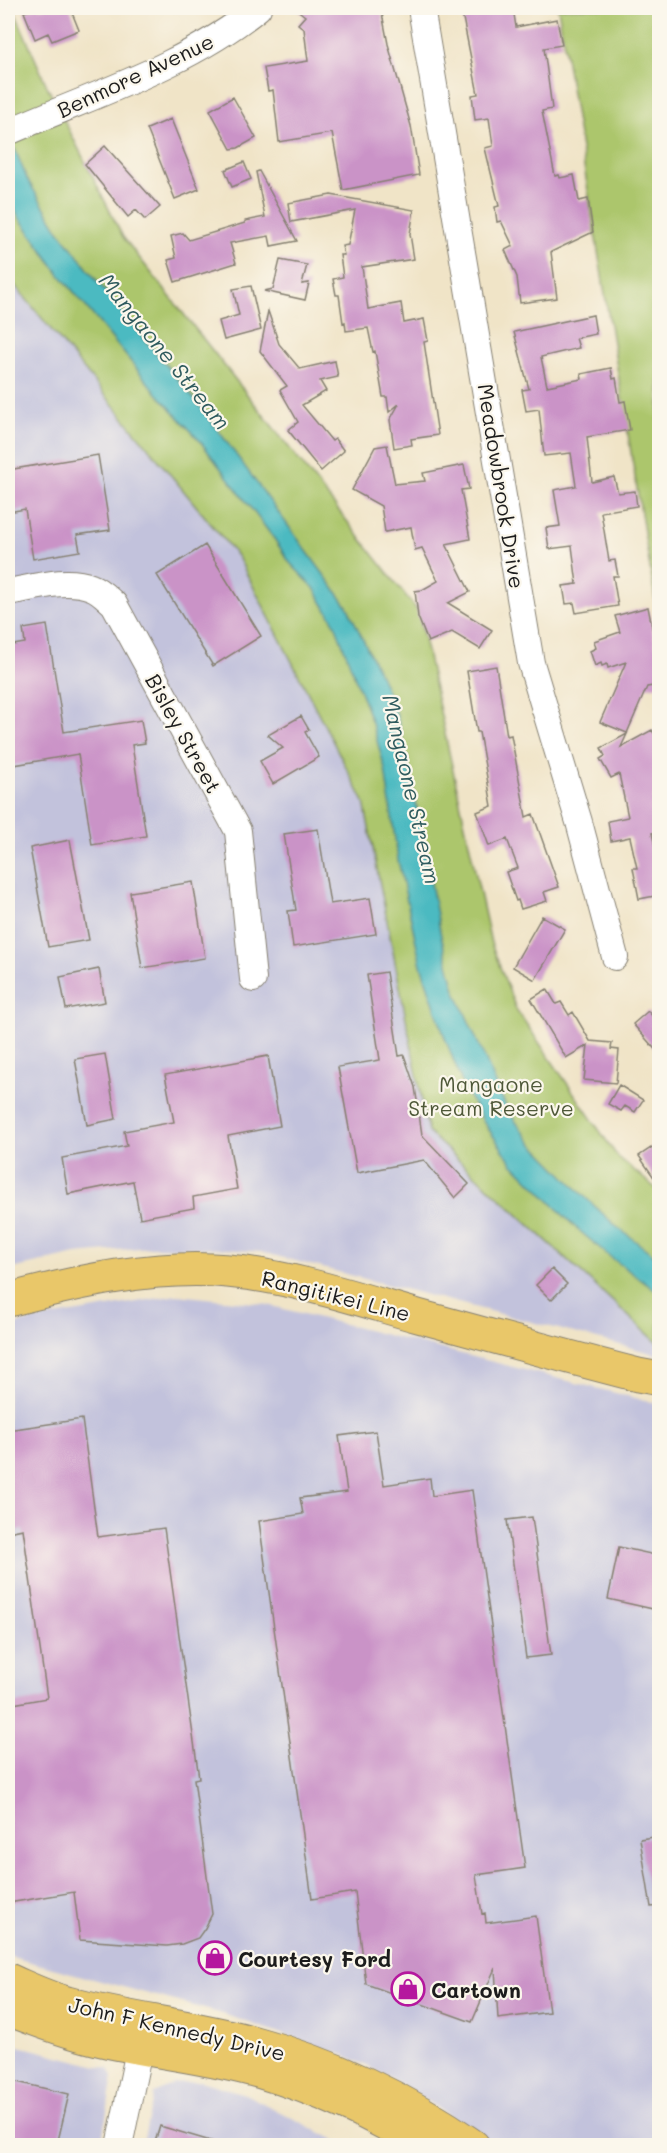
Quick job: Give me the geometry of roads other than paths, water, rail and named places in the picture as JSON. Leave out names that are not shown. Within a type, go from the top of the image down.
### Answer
[{"type":"main road","name":"Rangitikei Line","points":[[8,1300],[52,1288],[118,1276],[181,1270],[226,1270],[272,1277],[331,1291],[491,1336],[660,1379]]},
{"type":"main road","name":"John F Kennedy Drive","points":[[8,1980],[204,2058],[261,2072],[338,2100],[423,2145]]},
{"type":"main road","name":"John F Kennedy Drive","points":[[8,2009],[66,2030],[142,2034],[204,2031],[250,2042],[348,2076],[428,2117],[473,2145]]},
{"type":"street","name":"Benmore Avenue","points":[[18,128],[203,47],[258,8]]},
{"type":"street","name":"Meadowbrook Drive","points":[[421,8],[531,663],[579,822],[615,957]]},
{"type":"street","name":"Bisley Street","points":[[8,592],[55,584],[76,584],[92,587],[114,604],[238,831],[252,978]]},
{"type":"street","points":[[119,2145],[142,2034]]},
{"type":"water","name":"Mangaone Stream","points":[[15,149],[27,179],[59,231],[204,411],[347,606],[397,716],[441,936],[455,990],[508,1111],[530,1141],[586,1198],[617,1227],[659,1259],[659,1293],[609,1256],[574,1226],[512,1163],[465,1090],[421,965],[398,860],[385,769],[372,723],[335,624],[314,588],[290,563],[200,441],[154,390],[60,275],[18,216],[8,194],[8,153]]},
{"type":"place","name":"Courtesy Ford","points":[[215,1958]]},
{"type":"place","name":"Cartown","points":[[408,1989]]},
{"type":"park label","name":"Mangaone Stream Reserve","points":[[491,1095]]}]
